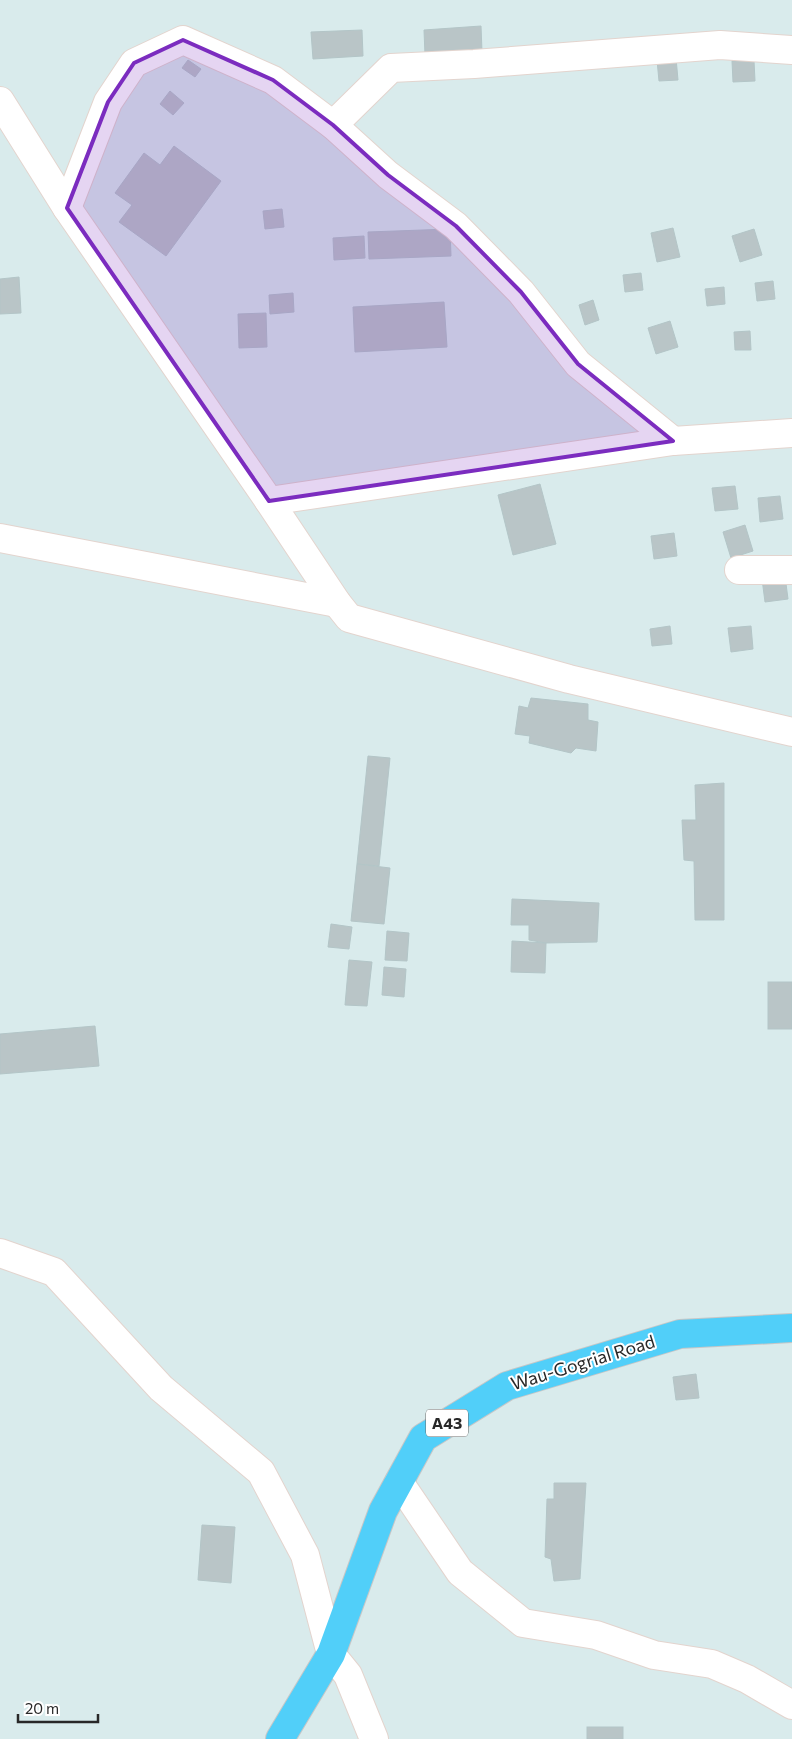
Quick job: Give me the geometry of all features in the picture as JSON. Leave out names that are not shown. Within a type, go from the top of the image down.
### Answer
[{"type":"main road","name":"Wau-Gogrial Road","points":[[280,1739],[331,1654],[383,1511],[423,1438],[506,1386],[680,1334],[792,1328]]},
{"type":"street","points":[[67,208],[108,102],[134,63],[183,40],[273,80],[333,125],[388,175],[456,226],[521,292],[578,364],[673,441]]},
{"type":"street","points":[[333,125],[391,68],[474,64],[720,45],[792,50]]},
{"type":"street","points":[[0,101],[67,208],[349,618],[569,679],[792,732]]},
{"type":"street","points":[[269,501],[673,441],[792,433]]},
{"type":"street","points":[[0,538],[337,603]]},
{"type":"street","points":[[738,570],[792,570]]},
{"type":"street","points":[[0,1253],[54,1272],[161,1388],[261,1472],[305,1555],[331,1654],[348,1675],[374,1739]]},
{"type":"street","points":[[399,1482],[460,1572],[523,1623],[596,1636],[654,1655],[712,1664],[747,1678],[792,1705]]},
{"type":"highlighted area","points":[[183,40],[273,80],[333,125],[388,175],[456,226],[521,292],[578,364],[673,441],[269,501],[67,208],[108,102],[134,63]]},
{"type":"building","points":[[481,26],[482,52],[425,55],[424,30]]},
{"type":"building","points":[[362,30],[363,56],[313,59],[311,32]]},
{"type":"building","points":[[676,58],[678,80],[659,81],[657,60]]},
{"type":"building","points":[[188,60],[201,69],[195,77],[182,68]]},
{"type":"building","points":[[732,61],[754,61],[755,81],[733,82]]},
{"type":"building","points":[[170,91],[184,103],[173,115],[160,104]]},
{"type":"building","points":[[174,146],[221,181],[166,256],[119,222],[132,205],[115,193],[144,153],[160,165]]},
{"type":"building","points":[[282,209],[284,227],[265,229],[263,211]]},
{"type":"building","points":[[673,228],[680,257],[657,262],[651,233]]},
{"type":"building","points":[[450,229],[451,256],[369,259],[368,232]]},
{"type":"building","points":[[754,229],[762,255],[740,262],[732,236]]},
{"type":"building","points":[[364,236],[365,258],[334,260],[333,238]]},
{"type":"building","points":[[641,273],[643,290],[625,292],[623,275]]},
{"type":"building","points":[[19,277],[21,313],[0,314],[0,279]]},
{"type":"building","points":[[773,281],[775,299],[757,301],[755,283]]},
{"type":"building","points":[[724,287],[725,304],[707,306],[705,289]]},
{"type":"building","points":[[293,293],[294,312],[270,314],[269,295]]},
{"type":"building","points":[[593,300],[599,320],[585,325],[579,305]]},
{"type":"building","points":[[444,302],[447,347],[355,352],[353,307]]},
{"type":"building","points":[[266,313],[267,347],[239,348],[238,314]]},
{"type":"building","points":[[670,321],[678,347],[656,354],[648,328]]},
{"type":"building","points":[[750,331],[751,350],[735,350],[734,332]]},
{"type":"building","points":[[540,484],[556,544],[513,555],[498,495]]},
{"type":"building","points":[[735,486],[738,509],[715,511],[712,488]]},
{"type":"building","points":[[780,496],[783,519],[760,522],[758,498]]},
{"type":"building","points":[[745,525],[753,551],[731,558],[723,532]]},
{"type":"building","points":[[674,533],[677,556],[654,559],[651,536]]},
{"type":"building","points":[[785,576],[788,599],[765,602],[762,579]]},
{"type":"building","points":[[670,626],[672,644],[652,646],[650,629]]},
{"type":"building","points":[[751,626],[753,649],[731,652],[728,628]]},
{"type":"building","points":[[531,698],[588,704],[588,720],[598,722],[596,751],[576,748],[571,753],[529,743],[530,736],[515,734],[519,706],[528,708]]},
{"type":"building","points":[[368,756],[390,758],[379,866],[357,864]]},
{"type":"building","points":[[724,783],[724,920],[695,920],[694,861],[684,860],[682,820],[696,820],[695,785]]},
{"type":"building","points":[[357,864],[390,868],[384,924],[351,921]]},
{"type":"building","points":[[512,899],[599,903],[597,942],[546,943],[529,940],[529,925],[511,925]]},
{"type":"building","points":[[331,924],[352,927],[349,949],[328,947]]},
{"type":"building","points":[[387,931],[409,933],[407,961],[385,960]]},
{"type":"building","points":[[512,941],[546,943],[545,973],[511,972]]},
{"type":"building","points":[[349,960],[372,962],[367,1006],[345,1005]]},
{"type":"building","points":[[384,967],[406,969],[404,997],[382,995]]},
{"type":"building","points":[[768,982],[792,982],[792,1029],[768,1029]]},
{"type":"building","points":[[95,1026],[99,1066],[0,1074],[0,1034]]},
{"type":"building","points":[[696,1374],[699,1398],[676,1400],[673,1377]]},
{"type":"building","points":[[554,1483],[586,1483],[580,1579],[554,1581],[551,1559],[545,1557],[547,1499],[554,1499]]},
{"type":"building","points":[[202,1525],[235,1527],[231,1583],[198,1580]]},
{"type":"building","points":[[587,1727],[623,1727],[623,1739],[587,1739]]}]
